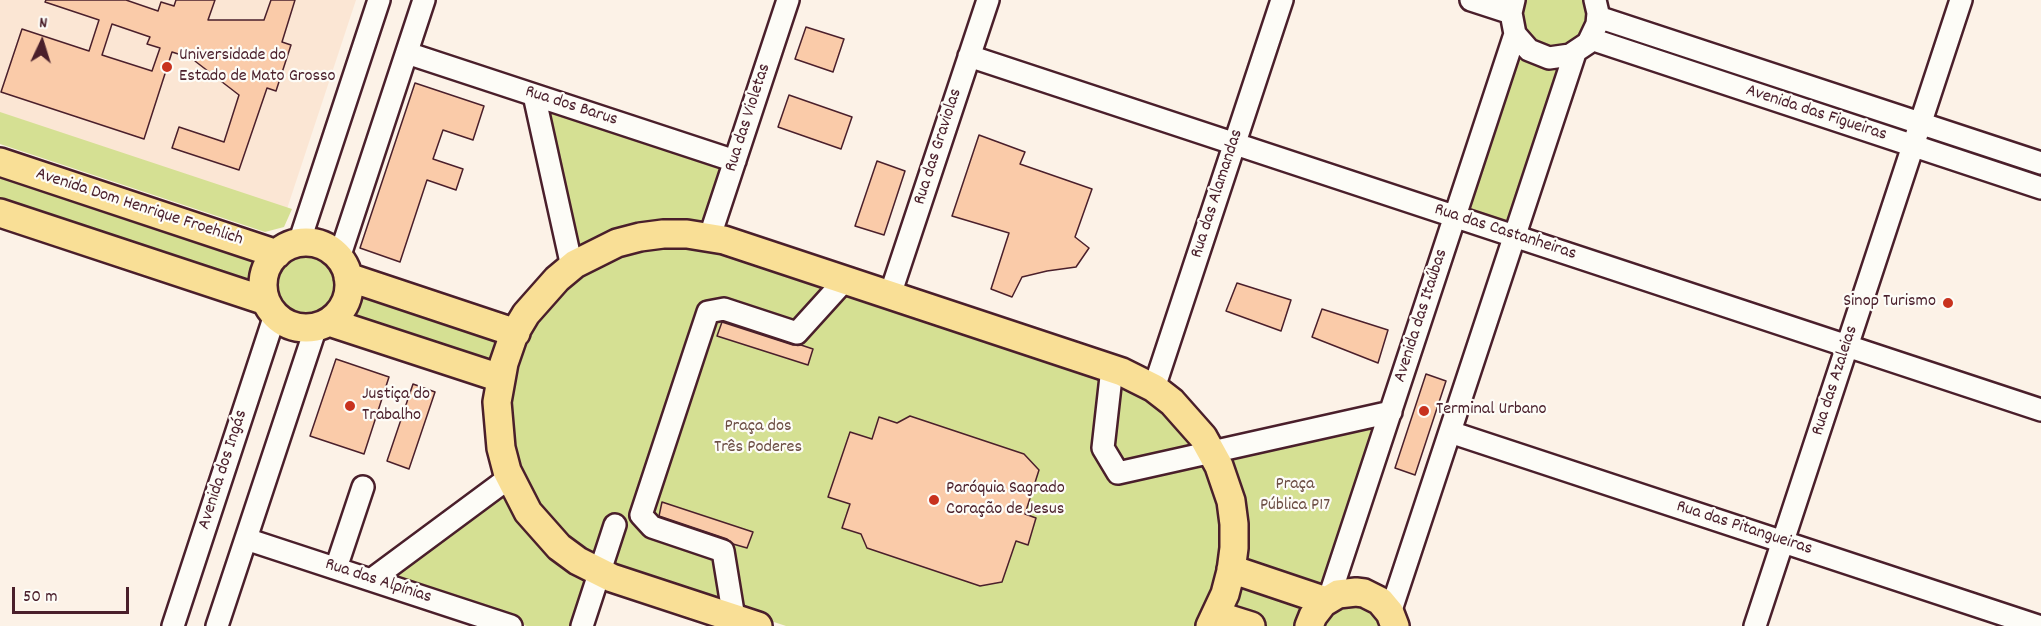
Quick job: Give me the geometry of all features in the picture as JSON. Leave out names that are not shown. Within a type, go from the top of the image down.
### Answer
[{"type":"main road","name":"Avenida Dom Henrique Froehlich","points":[[0,162],[288,249],[314,243],[322,246],[344,268],[516,333]]},
{"type":"main road","points":[[0,213],[271,308]]},
{"type":"main road","points":[[746,622],[599,573],[578,561],[542,530],[528,512],[510,477],[497,425],[497,402],[506,356],[516,333],[540,295],[572,267],[596,252],[618,243],[640,237],[675,234],[710,236],[1112,368],[1133,376],[1154,388],[1189,418],[1212,452],[1224,479],[1230,501],[1234,524],[1234,548],[1225,594],[1213,620],[1251,626]]},
{"type":"main road","points":[[288,249],[271,261],[264,276],[264,292],[271,308],[288,324],[296,327],[322,324],[500,378]]},
{"type":"main road","points":[[322,324],[341,310],[346,302],[348,293],[344,268]]},
{"type":"main road","points":[[1231,569],[1328,599]]},
{"type":"main road","points":[[1309,626],[1317,609],[1328,599],[1347,592],[1364,593],[1380,601],[1396,622]]},
{"type":"street","points":[[288,249],[379,0]]},
{"type":"street","points":[[344,268],[406,53],[424,0]]},
{"type":"street","name":"Rua das Violetas","points":[[710,236],[788,0]]},
{"type":"street","name":"Rua das Graviolas","points":[[891,295],[988,0]]},
{"type":"street","name":"Rua das Alamandas","points":[[1154,388],[1282,0]]},
{"type":"street","points":[[1472,0],[1513,7],[1515,34]]},
{"type":"street","name":"Rua das Azaleias","points":[[1755,626],[1962,0]]},
{"type":"street","name":"Avenida das Figueiras","points":[[1515,34],[1521,43],[1539,55],[1560,58],[1583,46],[1598,24],[1597,8],[2041,163]]},
{"type":"street","name":"Avenida das Itaúbas","points":[[1328,599],[1515,34]]},
{"type":"street","points":[[1396,622],[1450,432],[1514,236],[1583,46]]},
{"type":"street","name":"Avenida das Figueiras","points":[[1583,46],[1913,146],[2041,188]]},
{"type":"street","name":"Rua dos Barus","points":[[406,53],[735,161]]},
{"type":"street","name":"Rua das Castanheiras","points":[[969,56],[2041,410]]},
{"type":"street","points":[[534,95],[572,267]]},
{"type":"street","points":[[746,622],[723,551],[652,527],[641,515],[708,312],[724,309],[797,333],[846,280]]},
{"type":"street","name":"Avenida dos Ingás","points":[[173,626],[271,308]]},
{"type":"street","points":[[217,626],[322,324]]},
{"type":"street","points":[[1112,368],[1103,448],[1118,473],[1391,412]]},
{"type":"street","name":"Rua das Pitangueiras","points":[[1450,432],[2038,626]]},
{"type":"street","points":[[371,580],[510,477]]},
{"type":"street","points":[[336,568],[363,487]]},
{"type":"street","points":[[582,626],[615,525]]},
{"type":"street","name":"Rua das Alpínias","points":[[246,538],[511,626]]},
{"type":"shaded area","name":"Universidade do Estado de Mato Grosso","points":[[0,0],[356,0],[281,227],[0,134]]},
{"type":"green space","points":[[1524,0],[1585,0],[1588,21],[1581,37],[1567,47],[1549,49],[1533,42],[1523,27],[1521,19]]},
{"type":"green space","points":[[1519,50],[1552,67],[1561,67],[1508,228],[1465,214]]},
{"type":"green space","points":[[542,103],[740,168],[722,231],[575,254]]},
{"type":"green space","points":[[0,112],[292,209],[284,227],[265,232],[0,144]]},
{"type":"green space","points":[[0,172],[262,258],[256,273],[254,288],[0,204]]},
{"type":"green space","name":"Praça dos Três Poderes","points":[[709,245],[1129,384],[1182,424],[1222,501],[1222,568],[1200,626],[786,626],[616,570],[583,554],[524,488],[506,425],[522,339],[579,272],[642,246]]},
{"type":"green space","points":[[299,251],[313,251],[325,256],[335,266],[340,285],[335,304],[325,314],[313,319],[299,319],[287,314],[277,304],[272,292],[272,278],[277,266],[287,256]]},
{"type":"green space","points":[[357,289],[504,338],[494,367],[346,318],[354,304]]},
{"type":"green space","name":"Praça Pública P17","points":[[1379,420],[1323,590],[1300,626],[1220,626],[1224,455]]},
{"type":"green space","points":[[505,488],[594,580],[590,626],[527,626],[382,578]]},
{"type":"green space","points":[[1363,602],[1386,626],[1318,626],[1331,608]]},
{"type":"building","points":[[46,0],[126,0],[158,11],[161,2],[174,6],[176,0],[215,0],[208,20],[264,20],[271,0],[295,0],[282,42],[291,45],[276,91],[267,88],[239,170],[172,148],[179,127],[224,142],[239,95],[191,58],[172,52],[144,139],[1,92],[22,29],[89,51],[99,20],[45,2]],"holes":[[[112,24],[150,37],[147,44],[160,48],[152,71],[102,55]]]},
{"type":"building","points":[[806,27],[844,39],[833,72],[795,59]]},
{"type":"building","points":[[415,83],[484,106],[473,140],[443,130],[433,159],[463,169],[456,190],[427,180],[400,262],[360,248]]},
{"type":"building","points":[[789,95],[852,117],[841,149],[778,127]]},
{"type":"building","points":[[979,135],[1025,152],[1020,164],[1092,189],[1075,237],[1089,248],[1076,267],[1022,277],[1012,297],[991,289],[1009,233],[952,216]]},
{"type":"building","points":[[877,161],[905,171],[884,235],[855,226]]},
{"type":"building","points":[[1237,283],[1291,300],[1281,331],[1226,311]]},
{"type":"building","points":[[1322,309],[1388,330],[1378,363],[1312,337]]},
{"type":"building","points":[[722,322],[793,345],[813,349],[808,365],[717,336]]},
{"type":"building","name":"Justiça do Trabalho","points":[[336,359],[389,377],[364,454],[310,436]]},
{"type":"building","points":[[1426,374],[1446,381],[1415,475],[1395,468]]},
{"type":"building","points":[[413,384],[435,392],[409,469],[387,461]]},
{"type":"building","name":"Paróquia Sagrado Coração de Jesus","points":[[910,416],[1024,454],[1039,470],[1025,514],[1036,518],[1028,545],[1016,541],[1002,582],[980,586],[867,548],[861,534],[842,528],[850,504],[828,497],[850,432],[872,439],[879,417],[897,423]]},
{"type":"building","points":[[662,502],[753,532],[747,548],[659,516]]},
{"type":"place","name":"Universidade do Estado de Mato Grosso","points":[[167,67]]},
{"type":"place","name":"Sinop Turismo","points":[[1948,303]]},
{"type":"place","name":"Justiça do Trabalho","points":[[350,406]]},
{"type":"place","name":"Terminal Urbano","points":[[1424,411]]},
{"type":"place","name":"Paróquia Sagrado Coração de Jesus","points":[[934,500]]}]
